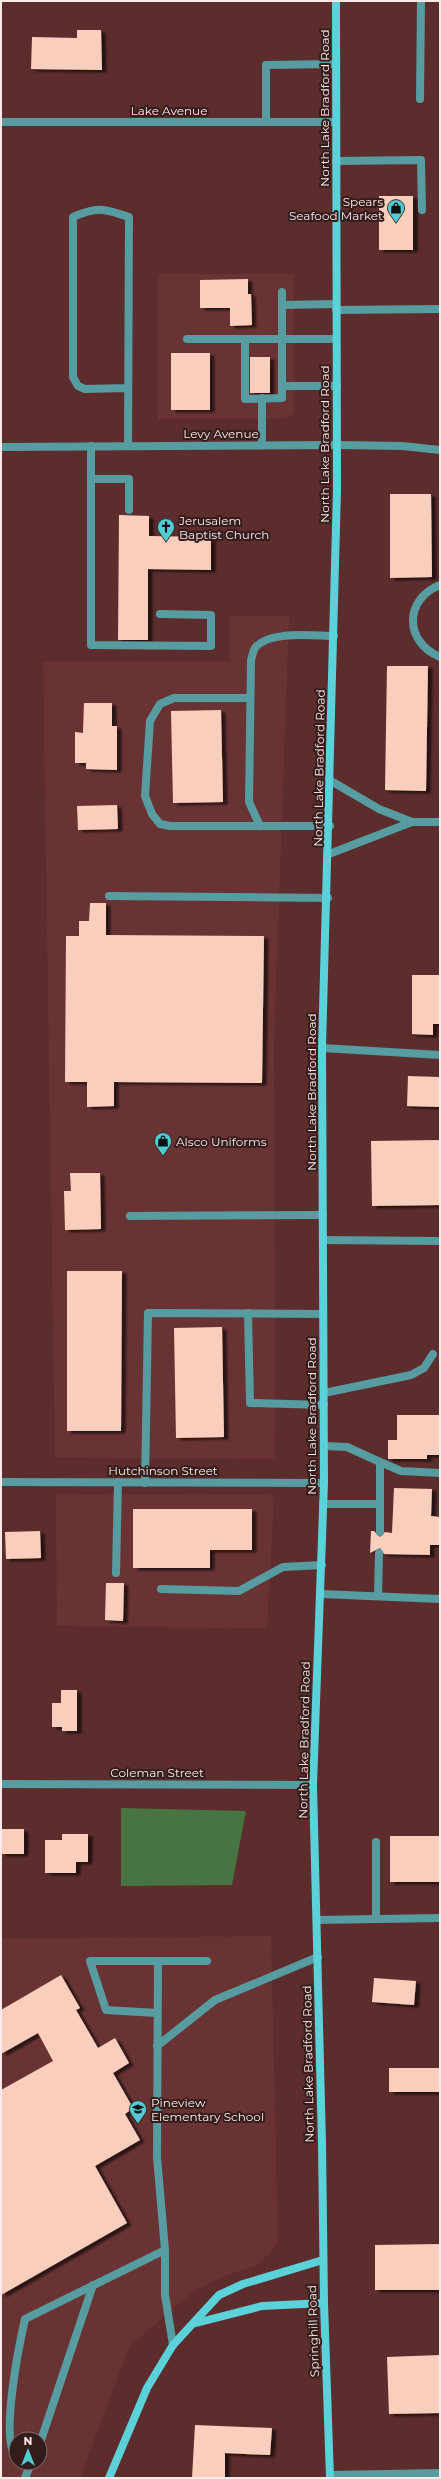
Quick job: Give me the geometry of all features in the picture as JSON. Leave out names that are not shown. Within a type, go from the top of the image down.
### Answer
[{"type":"main road","name":"North Lake Bradford Road","points":[[323,2183],[313,1785],[324,1483],[322,1048],[330,826],[337,445],[336,1]]},
{"type":"main road","name":"Springhill Road","points":[[323,2183],[324,2303],[330,2476]]},
{"type":"main road","points":[[109,2478],[147,2388],[173,2345],[196,2323],[219,2295],[243,2284],[323,2260]]},
{"type":"main road","points":[[196,2323],[262,2306],[324,2303]]},
{"type":"street","points":[[420,100],[421,1]]},
{"type":"street","points":[[266,122],[266,64],[336,64]]},
{"type":"street","name":"Lake Avenue","points":[[1,122],[336,122]]},
{"type":"street","points":[[336,160],[421,160],[422,210]]},
{"type":"street","points":[[128,388],[85,389],[78,386],[73,377],[73,217],[93,209],[107,210],[129,217],[128,446]]},
{"type":"street","points":[[245,339],[245,399],[282,398],[282,292]]},
{"type":"street","points":[[282,305],[440,309]]},
{"type":"street","points":[[187,339],[336,339]]},
{"type":"street","points":[[282,386],[337,386]]},
{"type":"street","points":[[262,398],[262,445]]},
{"type":"street","name":"Levy Avenue","points":[[1,447],[337,445],[402,446],[440,450]]},
{"type":"street","points":[[91,446],[91,645],[211,646],[211,615],[160,614]]},
{"type":"street","points":[[91,479],[130,480],[130,510]]},
{"type":"street","points":[[440,585],[430,589],[421,597],[415,608],[412,619],[414,632],[420,643],[428,651],[440,657]]},
{"type":"street","points":[[260,826],[249,802],[251,660],[255,648],[273,638],[334,636]]},
{"type":"street","points":[[250,698],[174,698],[160,704],[150,721],[146,796],[152,814],[160,824],[170,826],[330,826]]},
{"type":"street","points":[[331,781],[379,809],[412,822]]},
{"type":"street","points":[[329,854],[412,822],[440,822]]},
{"type":"street","points":[[109,896],[328,898]]},
{"type":"street","points":[[322,1048],[440,1055]]},
{"type":"street","points":[[130,1216],[323,1215]]},
{"type":"street","points":[[323,1240],[440,1241]]},
{"type":"street","points":[[145,1483],[148,1313],[323,1314]]},
{"type":"street","points":[[248,1313],[250,1403],[324,1405]]},
{"type":"street","points":[[324,1392],[411,1375],[424,1368],[433,1354]]},
{"type":"street","points":[[324,1446],[347,1447],[401,1471],[440,1473]]},
{"type":"street","points":[[380,1462],[380,1532]]},
{"type":"street","name":"Hutchinson Street","points":[[1,1482],[324,1483]]},
{"type":"street","points":[[116,1573],[118,1482]]},
{"type":"street","points":[[323,1504],[380,1504]]},
{"type":"street","points":[[378,1596],[379,1554]]},
{"type":"street","points":[[161,1589],[239,1591],[283,1567],[322,1565]]},
{"type":"street","points":[[321,1594],[440,1598]]},
{"type":"street","name":"Coleman Street","points":[[1,1784],[313,1785]]},
{"type":"street","points":[[376,1842],[376,1919]]},
{"type":"street","points":[[317,1920],[440,1918]]},
{"type":"street","points":[[158,2046],[216,2000],[318,1957]]},
{"type":"street","points":[[158,2013],[106,2010],[90,1961],[207,1961]]},
{"type":"street","points":[[158,1961],[157,2157],[165,2250],[165,2295],[173,2345]]},
{"type":"street","points":[[8,2445],[5,2438],[4,2411],[24,2319],[165,2250]]},
{"type":"street","points":[[44,2431],[93,2285]]},
{"type":"street","points":[[330,2476],[440,2473]]},
{"type":"shaded area","points":[[158,274],[294,274],[294,412],[289,417],[282,419],[158,419]]},
{"type":"shaded area","points":[[230,616],[289,616],[274,1042],[275,1459],[55,1458],[43,661],[230,661]]},
{"type":"shaded area","points":[[56,1494],[268,1495],[274,1497],[267,1628],[57,1626]]},
{"type":"shaded area","name":"Pineview Elementary School","points":[[271,1936],[278,2241],[270,2253],[257,2265],[224,2276],[198,2289],[181,2301],[129,2347],[80,2478],[1,2478],[1,1939]]},
{"type":"green space","points":[[121,1808],[246,1811],[232,1885],[121,1886]]},
{"type":"building","points":[[77,30],[101,30],[102,70],[31,69],[32,37],[77,38]]},
{"type":"building","name":"Spears Seafood Market","points":[[379,196],[413,196],[413,250],[379,250]]},
{"type":"building","points":[[248,279],[248,294],[251,294],[252,325],[230,326],[230,308],[200,308],[200,280]]},
{"type":"building","points":[[171,353],[210,353],[210,410],[171,410]]},
{"type":"building","points":[[250,357],[270,357],[270,393],[250,393]]},
{"type":"building","points":[[390,494],[431,494],[432,577],[390,578]]},
{"type":"building","points":[[119,515],[149,516],[149,536],[211,537],[211,570],[148,569],[148,640],[118,640]]},
{"type":"building","points":[[387,666],[428,666],[426,791],[385,790]]},
{"type":"building","points":[[84,703],[112,703],[112,726],[117,726],[117,770],[86,769],[86,763],[75,763],[75,732],[83,733]]},
{"type":"building","points":[[221,710],[223,802],[173,803],[171,711]]},
{"type":"building","points":[[117,805],[118,829],[78,830],[77,806]]},
{"type":"building","points":[[90,903],[106,903],[106,935],[264,936],[262,1083],[114,1082],[114,1106],[87,1107],[87,1082],[65,1082],[66,936],[79,936],[79,921],[89,921]]},
{"type":"building","points":[[412,975],[440,975],[440,1024],[433,1024],[433,1035],[412,1034]]},
{"type":"building","points":[[408,1076],[440,1077],[440,1107],[407,1106]]},
{"type":"building","points":[[440,1140],[440,1205],[372,1206],[371,1141]]},
{"type":"building","points":[[70,1173],[100,1173],[101,1229],[65,1230],[64,1191],[71,1191]]},
{"type":"building","points":[[67,1271],[122,1271],[121,1431],[67,1431]]},
{"type":"building","points":[[222,1327],[224,1437],[176,1438],[174,1328]]},
{"type":"building","points":[[397,1415],[440,1415],[440,1455],[427,1455],[427,1459],[388,1459],[388,1440],[397,1440]]},
{"type":"building","points":[[394,1488],[432,1489],[431,1516],[440,1517],[440,1545],[430,1545],[430,1555],[384,1554],[380,1548],[370,1553],[371,1531],[374,1531],[380,1537],[385,1532],[392,1533]]},
{"type":"building","points":[[133,1509],[252,1509],[252,1550],[210,1550],[210,1568],[133,1568]]},
{"type":"building","points":[[40,1531],[41,1558],[6,1559],[5,1532]]},
{"type":"building","points":[[106,1583],[124,1583],[123,1621],[105,1620]]},
{"type":"building","points":[[61,1690],[77,1690],[77,1731],[62,1731],[62,1727],[52,1727],[52,1703],[61,1703]]},
{"type":"building","points":[[1,1829],[24,1829],[24,1854],[1,1854]]},
{"type":"building","points":[[62,1834],[88,1834],[88,1862],[76,1862],[76,1873],[45,1873],[45,1840],[62,1840]]},
{"type":"building","points":[[390,1836],[440,1836],[440,1882],[390,1882]]},
{"type":"building","points":[[61,1975],[80,2008],[76,2010],[98,2048],[115,2038],[129,2063],[113,2073],[133,2108],[125,2114],[140,2140],[95,2166],[127,2223],[1,2295],[1,2090],[53,2061],[38,2033],[1,2054],[1,2010]]},
{"type":"building","points":[[374,1978],[416,1981],[414,2005],[372,2002]]},
{"type":"building","points":[[389,2068],[440,2068],[440,2092],[389,2092]]},
{"type":"building","points":[[440,2244],[440,2290],[375,2290],[375,2245]]},
{"type":"building","points":[[440,2355],[440,2413],[389,2414],[387,2357]]},
{"type":"building","points":[[195,2425],[272,2428],[270,2455],[225,2453],[225,2478],[192,2478]]},
{"type":"place","name":"Spears Seafood Market","points":[[396,223]]},
{"type":"place","name":"Jerusalem Baptist Church","points":[[166,542]]},
{"type":"place","name":"Alsco Uniforms","points":[[163,1156]]},
{"type":"place","name":"Pineview Elementary School","points":[[138,2124]]}]
